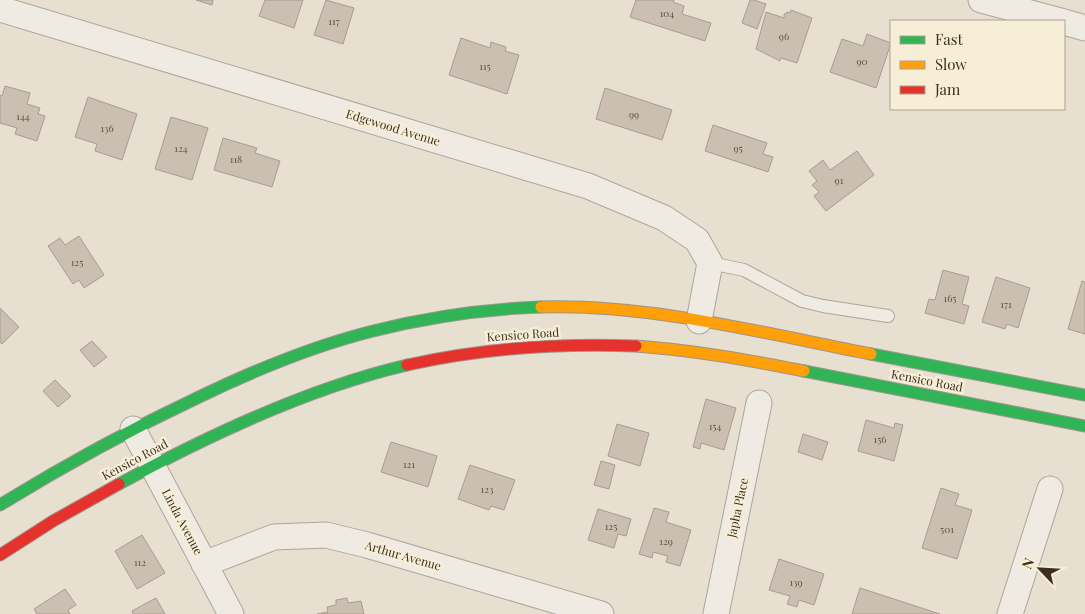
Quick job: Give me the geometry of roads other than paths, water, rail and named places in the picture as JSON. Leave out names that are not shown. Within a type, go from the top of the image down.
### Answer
[{"type":"street","points":[[981,0],[1055,20]]},
{"type":"street","name":"Edgewood Avenue","points":[[0,9],[588,186],[664,218],[697,240],[710,263]]},
{"type":"street","points":[[1065,23],[1085,28]]},
{"type":"street","points":[[699,321],[710,263]]},
{"type":"street","name":"Kensico Road","points":[[0,505],[133,429],[216,388],[287,358],[370,331],[427,318],[503,309],[572,307],[630,310],[699,321],[1085,395]]},
{"type":"street","name":"Kensico Road","points":[[0,555],[152,466],[264,414],[318,392],[375,374],[430,360],[488,351],[577,345],[634,346],[692,351],[1085,426]]},
{"type":"street","name":"Japha Place","points":[[716,614],[759,403]]},
{"type":"street","name":"Linda Avenue","points":[[133,429],[231,614]]},
{"type":"street","points":[[1010,614],[1050,490]]},
{"type":"street","name":"Arthur Avenue","points":[[204,564],[274,537],[326,535],[367,545],[601,614]]},
{"type":"lane","points":[[710,263],[744,270],[802,301],[888,316]]}]
